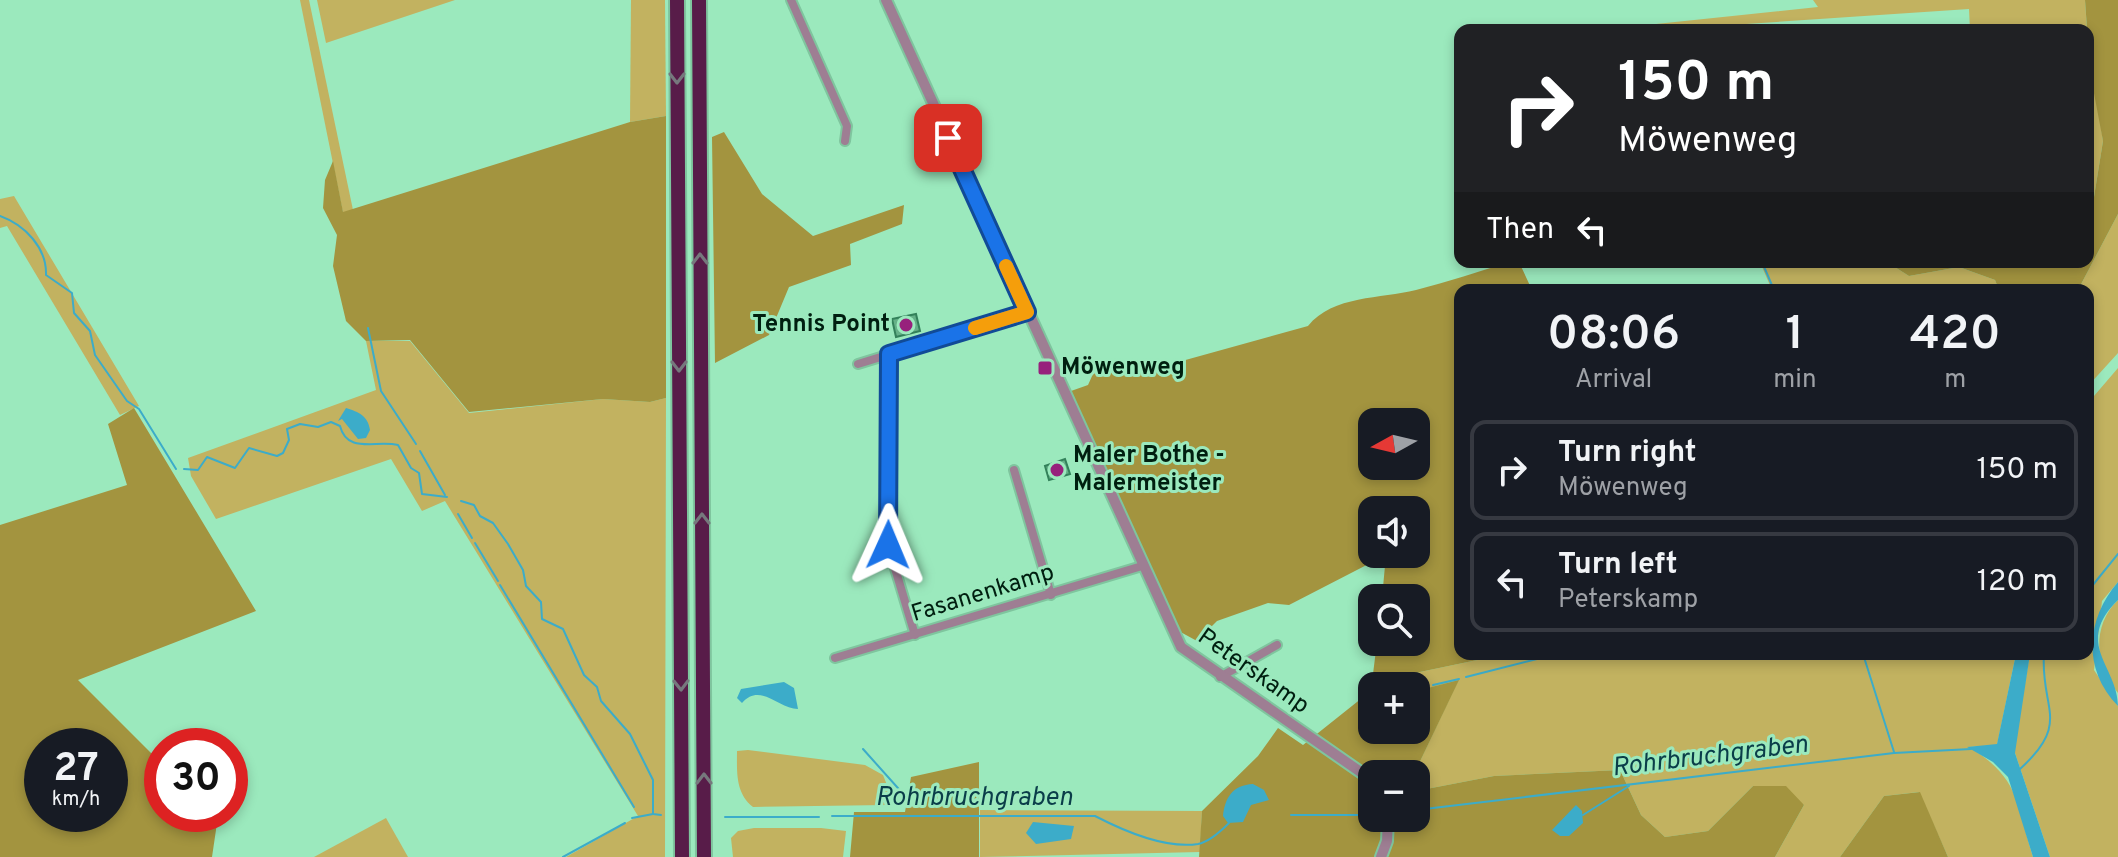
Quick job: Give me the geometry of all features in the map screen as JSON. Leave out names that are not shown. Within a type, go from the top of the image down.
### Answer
[{"type":"highway","points":[[677,0],[682,857]]},
{"type":"highway","points":[[699,0],[704,857]]},
{"type":"street","points":[[791,0],[847,126],[845,141]]},
{"type":"street","name":"Peterskamp","points":[[886,0],[1181,647],[1358,771]]},
{"type":"street","points":[[858,364],[1027,312]]},
{"type":"street","points":[[889,354],[888,545],[915,635]]},
{"type":"street","points":[[1014,470],[1051,595]]},
{"type":"street","name":"Fasanenkamp","points":[[835,658],[1142,566]]},
{"type":"street","points":[[1220,677],[1277,645]]},
{"type":"street","points":[[1381,857],[1387,832]]},
{"type":"shaded area","points":[[300,0],[309,0],[353,210],[343,213]]},
{"type":"shaded area","points":[[317,0],[455,0],[326,43]]},
{"type":"shaded area","points":[[631,0],[665,0],[666,116],[630,122]]},
{"type":"shaded area","points":[[1813,0],[2085,0],[2087,24],[1970,24],[1969,9],[1745,24],[1656,24],[1818,7]]},
{"type":"shaded area","points":[[2085,0],[2118,0],[2118,214],[2094,260],[2094,197],[2103,141],[2094,93],[2094,24],[2087,24]]},
{"type":"shaded area","points":[[2094,79],[2103,141],[2094,197]]},
{"type":"shaded area","points":[[666,116],[666,398],[650,402],[603,399],[469,412],[410,340],[366,341],[346,321],[333,266],[337,235],[323,208],[325,180],[333,161],[343,212],[630,122]]},
{"type":"shaded area","points":[[724,132],[762,194],[813,236],[904,205],[902,224],[850,244],[851,265],[789,287],[769,335],[715,363],[712,137]]},
{"type":"shaded area","points":[[14,196],[139,406],[120,415],[7,226],[0,228],[0,199]]},
{"type":"shaded area","points":[[2118,214],[2118,353],[2094,379],[2094,284],[2081,284],[2090,268],[2094,268],[2094,260]]},
{"type":"shaded area","points":[[1491,268],[1522,268],[1529,284],[1454,284],[1454,660],[1477,660],[1420,672],[1373,672],[1375,656],[1430,656],[1430,584],[1383,584],[1385,568],[1430,568],[1430,496],[1358,496],[1358,568],[1361,568],[1289,605],[1268,603],[1217,621],[1197,641],[1175,629],[1071,391],[1088,385],[1093,374],[1115,367],[1135,374],[1308,326],[1330,309],[1358,300],[1416,290]]},
{"type":"shaded area","points":[[1763,268],[1896,268],[1909,276],[1962,268],[1995,280],[1997,284],[1769,284]]},
{"type":"shaded area","points":[[1896,268],[1953,268],[1909,276]]},
{"type":"shaded area","points":[[1962,268],[2090,268],[2081,284],[1997,284],[1995,280]]},
{"type":"shaded area","points":[[366,341],[410,341],[469,413],[603,399],[650,402],[666,398],[665,857],[566,857],[638,816],[445,501],[422,511],[391,459],[216,519],[191,476],[188,458],[376,390]]},
{"type":"shaded area","points":[[2118,368],[2118,582],[2102,601],[2094,670],[2118,706],[2118,857],[2050,857],[2015,753],[2015,741],[2029,660],[2094,660],[2094,396]]},
{"type":"shaded area","points":[[134,408],[256,611],[78,680],[126,728],[24,728],[24,832],[128,832],[128,730],[144,746],[144,832],[216,832],[212,857],[0,857],[0,525],[127,485],[108,424]]},
{"type":"shaded area","points":[[2118,600],[2118,693],[2104,671],[2099,646],[2103,622]]},
{"type":"shaded area","points":[[1477,660],[2015,660],[1997,745],[1969,747],[1998,770],[2014,793],[2033,857],[1948,857],[1919,792],[1884,796],[1840,857],[1775,857],[1804,805],[1753,786],[1708,831],[1665,837],[1641,815],[1620,770],[1494,776],[1430,788],[1430,760],[1421,760],[1458,681],[1430,688],[1430,672],[1420,672]]},
{"type":"shaded area","points":[[1459,680],[1430,741],[1430,687]]},
{"type":"shaded area","points":[[1358,701],[1358,744],[1428,744],[1421,760],[1358,760],[1358,832],[1430,832],[1430,788],[1494,776],[1620,770],[1641,815],[1665,837],[1708,831],[1753,786],[1786,786],[1804,805],[1775,857],[1199,857],[1202,811],[1258,756],[1278,728],[1303,745]]},
{"type":"shaded area","points":[[737,751],[865,765],[883,775],[893,800],[886,805],[753,807],[743,795],[737,774]]},
{"type":"shaded area","points":[[979,762],[979,857],[850,857],[854,812],[905,812],[911,777]]},
{"type":"shaded area","points":[[1920,792],[1948,857],[1840,857],[1884,796]]},
{"type":"shaded area","points":[[980,810],[1202,811],[1200,852],[980,857]]},
{"type":"shaded area","points":[[386,818],[408,857],[314,857]]},
{"type":"shaded area","points":[[754,828],[846,831],[843,857],[733,857],[731,838],[738,831]]},
{"type":"water","points":[[346,408],[359,413],[367,421],[370,430],[366,438],[358,439],[342,419],[338,421]]},
{"type":"water","points":[[2118,582],[2118,600],[2105,616],[2098,642],[2118,706],[2106,692],[2094,660],[2094,628],[2107,596]]},
{"type":"water","points":[[2015,660],[2029,660],[2015,753],[2050,857],[2033,857],[2008,777],[1993,762],[1967,747],[1997,744]]},
{"type":"water","points":[[784,682],[794,688],[798,709],[763,696],[749,697],[742,703],[737,698],[741,689]]},
{"type":"water","points":[[1253,784],[1264,790],[1269,800],[1251,805],[1243,822],[1228,823],[1223,816],[1228,798],[1240,787]]},
{"type":"water","points":[[1576,805],[1582,811],[1583,823],[1569,836],[1560,836],[1552,830]]},
{"type":"water","points":[[1033,822],[1074,826],[1071,839],[1036,844],[1026,833]]},
{"type":"building","name":"Tennis Point","points":[[916,314],[920,331],[896,337],[892,319]]},
{"type":"building","name":"Maler Bothe - Malermeister","points":[[1065,459],[1070,474],[1049,480],[1045,466]]},
{"type":"waterway","name":"Rohrbruchgraben","points":[[0,216],[18,225],[33,239],[43,256],[46,275],[72,293],[74,313],[90,331],[95,355],[127,401],[139,409],[176,469]]},
{"type":"waterway","points":[[1765,268],[1771,284]]},
{"type":"waterway","points":[[368,328],[381,391],[416,444]]},
{"type":"waterway","name":"Rohrbruchgraben","points":[[184,469],[198,470],[207,457],[235,468],[249,448],[277,456],[283,453],[289,440],[287,429],[300,424],[318,427],[331,422],[340,426],[344,435],[356,443],[398,445],[411,468],[419,473],[422,494],[447,497]]},
{"type":"waterway","points":[[420,451],[445,495]]},
{"type":"waterway","name":"Rohrbruchgraben","points":[[461,501],[474,505],[480,516],[493,523],[523,570],[526,586],[541,602],[542,619],[563,629],[584,675],[597,687],[601,701],[630,734],[653,780],[653,814],[661,815]]},
{"type":"waterway","points":[[458,514],[472,538]]},
{"type":"waterway","points":[[475,543],[498,581]]},
{"type":"waterway","points":[[2094,584],[2118,554]]},
{"type":"waterway","points":[[500,585],[634,807]]},
{"type":"waterway","points":[[1466,677],[1533,660]]},
{"type":"waterway","points":[[1865,660],[1894,752]]},
{"type":"waterway","points":[[2020,769],[2036,753],[2049,726],[2044,660]]},
{"type":"waterway","points":[[1433,685],[1459,679]]},
{"type":"waterway","points":[[863,749],[914,806]]},
{"type":"waterway","name":"Rohrbruchgraben","points":[[1430,808],[1894,753],[1971,749]]},
{"type":"waterway","points":[[1583,815],[1629,786]]},
{"type":"waterway","points":[[632,818],[653,814]]},
{"type":"waterway","name":"Rohrbruchgraben","points":[[1291,815],[1358,815]]},
{"type":"waterway","name":"Rohrbruchgraben","points":[[832,816],[1095,816],[1145,837],[1185,845],[1206,841],[1229,823]]},
{"type":"waterway","name":"Rohrbruchgraben","points":[[725,817],[819,817]]},
{"type":"waterway","points":[[563,857],[625,823]]},
{"type":"slow traffic","points":[[975,328],[1027,312],[1006,266]]},
{"type":"place","name":"Tennis Point","points":[[906,325]]},
{"type":"place","name":"Möwenweg","points":[[1045,368]]},
{"type":"place","name":"Maler Bothe - Malermeister","points":[[1057,470]]},
{"type":"route","points":[[888,545],[892,401],[889,354],[1027,312],[948,138]]}]
